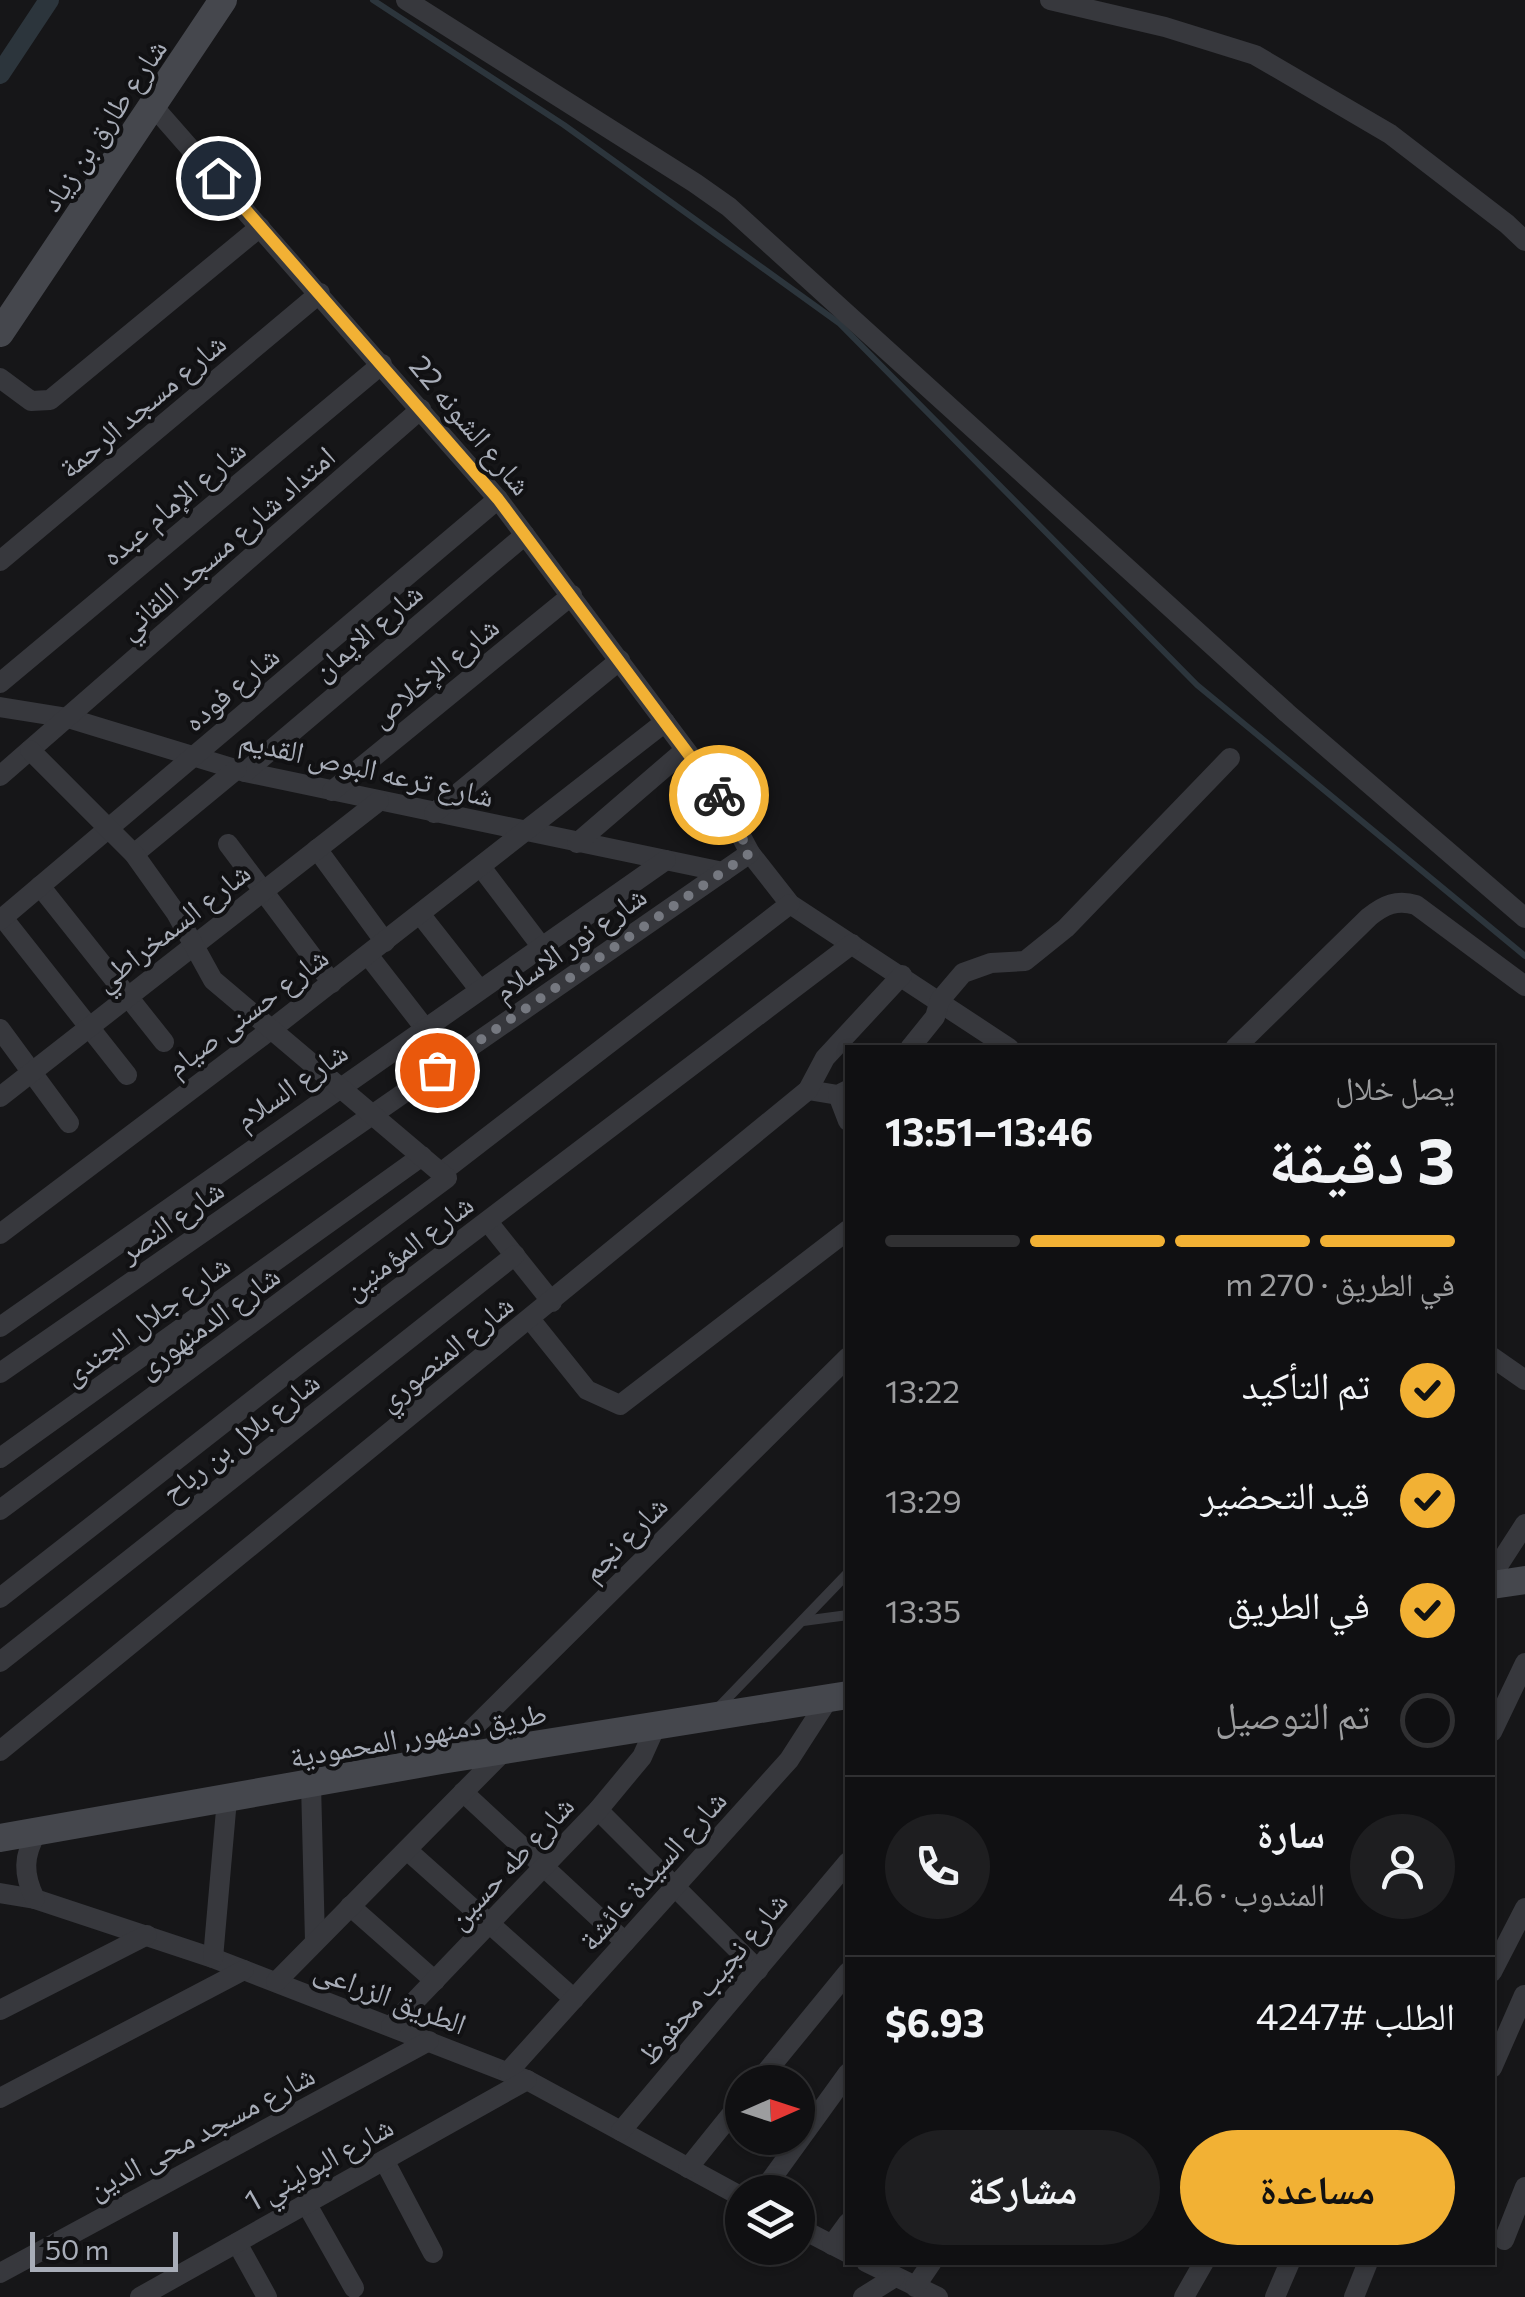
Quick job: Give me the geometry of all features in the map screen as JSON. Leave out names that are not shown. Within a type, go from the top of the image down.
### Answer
[{"type":"main road","name":"شارع طارق بن زياد","points":[[0,333],[223,0]]},
{"type":"main road","points":[[1495,1585],[1525,1580]]},
{"type":"main road","name":"طريق دمنهور, المحمودية","points":[[0,1838],[441,1760],[838,1696]]},
{"type":"street","points":[[406,0],[729,208],[1063,506],[1287,713],[1525,918]]},
{"type":"street","points":[[1050,0],[1165,27],[1255,54],[1390,134],[1525,242]]},
{"type":"street","name":"شارع الشونه 22","points":[[154,106],[498,499],[686,750],[722,800],[750,853],[790,904],[1005,1045]]},
{"type":"street","points":[[0,378],[31,401],[50,400],[260,227]]},
{"type":"street","name":"شارع مسجد الرحمة","points":[[0,561],[320,293]]},
{"type":"street","name":"شارع الإمام عبده","points":[[0,683],[382,364]]},
{"type":"street","name":"امتداد شارع مسجد اللقاني","points":[[0,776],[421,409]]},
{"type":"street","name":"شارع فوده","points":[[1,919],[498,499]]},
{"type":"street","name":"شارع الايمان","points":[[241,771],[525,534]]},
{"type":"street","name":"شارع الإخلاص","points":[[332,790],[572,596]]},
{"type":"street","points":[[434,812],[620,660]]},
{"type":"street","name":"شارع ترعه البوص القديم","points":[[0,707],[68,718],[241,771],[723,872]]},
{"type":"street","name":"شارع حسنى صيام","points":[[0,1234],[274,1028],[665,722]]},
{"type":"street","points":[[30,750],[134,854],[167,898],[201,964],[227,994],[274,1028],[445,1174]]},
{"type":"street","points":[[577,843],[686,750]]},
{"type":"street","points":[[913,1045],[931,1025],[940,1000],[963,973],[991,963],[1025,961],[1066,928],[1230,758]]},
{"type":"street","points":[[134,854],[241,771]]},
{"type":"street","name":"شارع السمخراطي","points":[[0,1097],[378,800]]},
{"type":"street","points":[[228,844],[332,983]]},
{"type":"street","points":[[317,848],[385,942]]},
{"type":"street","name":"شارع نور الاسلام","points":[[374,1114],[750,853]]},
{"type":"street","name":"شارع السلام","points":[[0,1327],[666,860]]},
{"type":"street","points":[[481,867],[541,946]]},
{"type":"street","points":[[40,886],[164,1042]]},
{"type":"street","points":[[1238,1045],[1384,906],[1404,901],[1416,905],[1525,986]]},
{"type":"street","name":"شارع الدمنهورى","points":[[0,1510],[446,1181],[445,1174],[790,904]]},
{"type":"street","points":[[420,914],[479,990]]},
{"type":"street","points":[[1,919],[127,1075]]},
{"type":"street","name":"شارع المؤمنين","points":[[0,1598],[304,1360],[852,944]]},
{"type":"street","points":[[368,955],[424,1028]]},
{"type":"street","name":"شارع المنصوري","points":[[0,1751],[808,1090],[825,1058],[902,976]]},
{"type":"street","points":[[0,1029],[68,1123]]},
{"type":"street","points":[[808,1090],[843,1092]]},
{"type":"street","name":"شارع النصر","points":[[0,1373],[374,1114]]},
{"type":"street","name":"شارع جلال الجندى","points":[[0,1458],[422,1156]]},
{"type":"street","points":[[488,1222],[552,1302]]},
{"type":"street","points":[[530,1319],[588,1390],[620,1404],[845,1232]]},
{"type":"street","name":"شارع بلال بن رباح","points":[[0,1662],[515,1255]]},
{"type":"street","points":[[1495,1358],[1525,1380]]},
{"type":"street","name":"شارع نجم","points":[[441,1760],[845,1360]]},
{"type":"street","points":[[1495,1570],[1525,1524]]},
{"type":"street","points":[[1495,1729],[1515,1706],[1525,1663]]},
{"type":"street","name":"شارع السيدة عائشة","points":[[517,2076],[574,1999],[790,1760],[838,1696]]},
{"type":"street","name":"شارع طه حسين","points":[[392,2026],[598,1810],[642,1757],[656,1726]]},
{"type":"street","points":[[276,1982],[505,1750]]},
{"type":"street","points":[[311,1784],[315,1942]]},
{"type":"street","points":[[463,1792],[625,1942]]},
{"type":"street","points":[[213,1958],[227,1799]]},
{"type":"street","points":[[598,1810],[758,1970]]},
{"type":"street","points":[[35,1899],[27,1883],[25,1865],[37,1832]]},
{"type":"street","points":[[407,1850],[574,1999]]},
{"type":"street","name":"شارع نجيب محفوظ","points":[[621,2131],[845,1866]]},
{"type":"street","name":"الطريق الزراعى","points":[[0,1894],[35,1899],[213,1958],[517,2076],[725,2189]]},
{"type":"street","points":[[350,1906],[435,1982]]},
{"type":"street","points":[[1495,1966],[1525,1908]]},
{"type":"street","points":[[0,2010],[147,1935]]},
{"type":"street","points":[[0,2098],[244,1970]]},
{"type":"street","points":[[772,2065],[845,1976]]},
{"type":"street","points":[[1495,2061],[1524,1995]]},
{"type":"street","name":"شارع مسجد محى الدين","points":[[0,2272],[429,2041]]},
{"type":"street","name":"شارع البوليني 1","points":[[140,2297],[384,2160],[517,2076]]},
{"type":"street","points":[[774,2175],[845,2077]]},
{"type":"street","points":[[688,2168],[725,2122]]},
{"type":"street","points":[[384,2160],[433,2253]]},
{"type":"street","points":[[1507,2240],[1525,2187]]},
{"type":"street","points":[[306,2204],[354,2288]]},
{"type":"street","points":[[815,2236],[840,2249]]},
{"type":"street","points":[[236,2242],[267,2297]]},
{"type":"street","points":[[872,2265],[938,2297]]},
{"type":"street","points":[[915,2287],[930,2265]]},
{"type":"street","points":[[1184,2297],[1202,2265]]},
{"type":"street","points":[[1275,2297],[1289,2265]]},
{"type":"street","points":[[1354,2297],[1367,2265]]},
{"type":"street","points":[[863,2297],[895,2277]]},
{"type":"lane","points":[[708,1718],[845,1576]]},
{"type":"lane","points":[[802,1622],[845,1615]]},
{"type":"waterway","points":[[0,74],[49,0]]},
{"type":"waterway","points":[[373,0],[564,125],[839,323],[1197,685],[1525,956]]},
{"type":"way so far","points":[[437,1070],[750,853],[719,795]]},
{"type":"route","points":[[218,178],[498,499],[719,795]]}]
